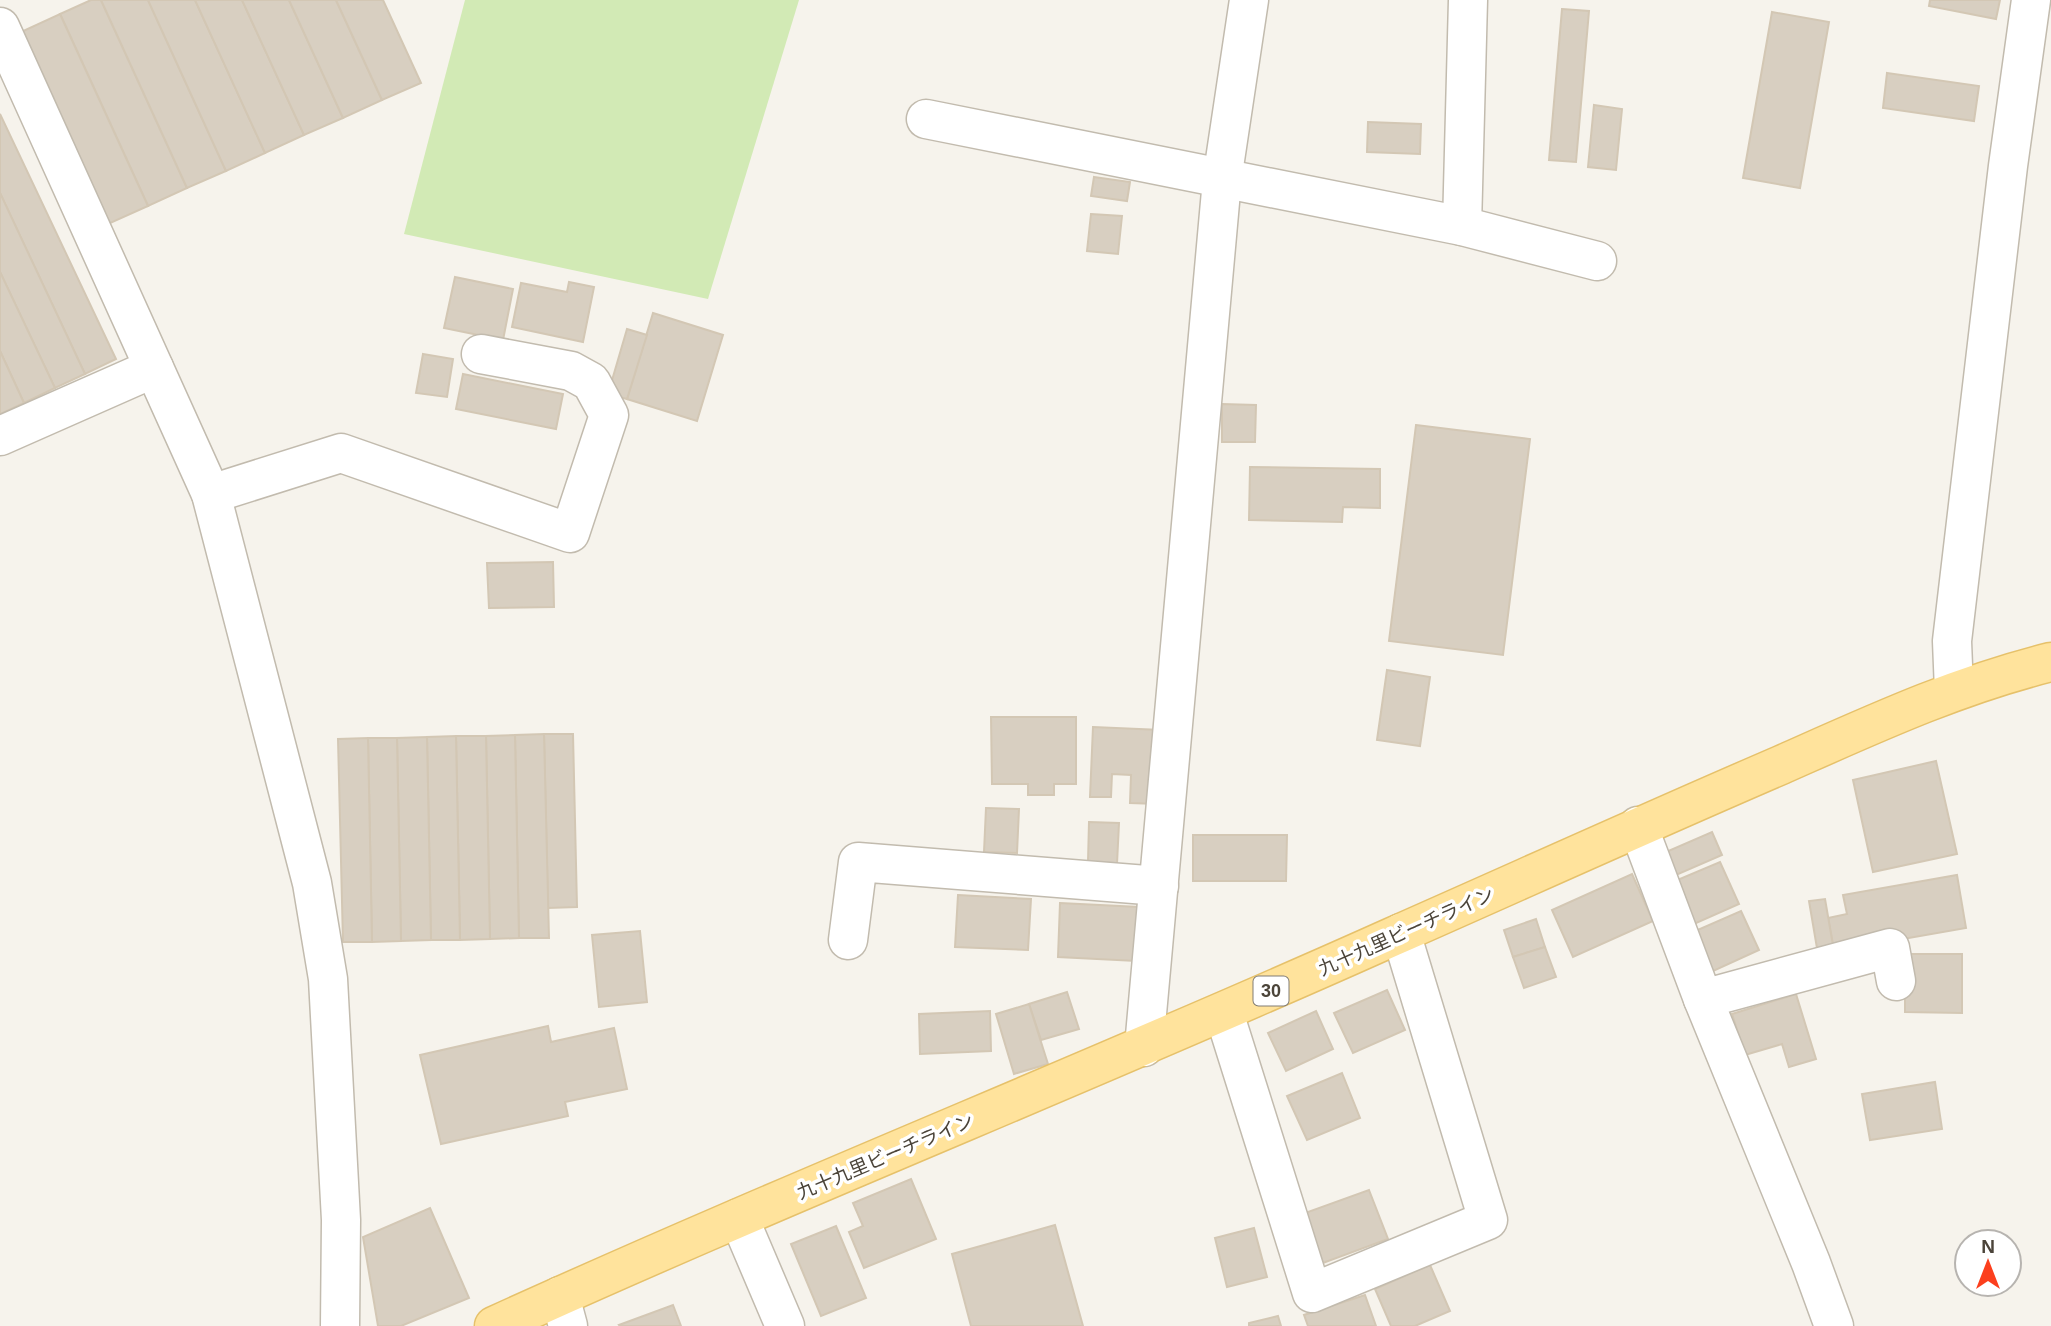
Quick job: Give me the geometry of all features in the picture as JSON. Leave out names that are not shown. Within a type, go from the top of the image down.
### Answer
[{"type":"main road","name":"九十九里ビーチライン","points":[[494,1326],[564,1311],[739,1218],[1224,1013],[1638,826],[1954,691],[2051,662]]},
{"type":"street","points":[[1144,1047],[1222,180],[1250,0]]},
{"type":"street","points":[[1462,226],[1468,0]]},
{"type":"street","points":[[1954,691],[1952,641],[2031,0]]},
{"type":"street","points":[[0,27],[211,494],[313,883],[328,979],[341,1220],[340,1326]]},
{"type":"street","points":[[926,119],[1462,226],[1597,261]]},
{"type":"street","points":[[211,494],[341,453],[570,533],[608,415],[591,382],[571,371],[481,354]]},
{"type":"street","points":[[0,436],[154,368]]},
{"type":"street","points":[[1638,826],[1703,999],[1834,1326]]},
{"type":"street","points":[[848,940],[858,862],[1159,886]]},
{"type":"street","points":[[1224,1013],[1312,1293],[1488,1220],[1401,933]]},
{"type":"street","points":[[1703,999],[1890,948],[1896,981]]},
{"type":"street","points":[[739,1218],[785,1326]]},
{"type":"green space","points":[[465,0],[799,0],[708,299],[404,234]]},
{"type":"building","points":[[91,0],[101,0],[187,188],[148,206],[60,14]]},
{"type":"building","points":[[101,0],[148,0],[226,171],[187,188]]},
{"type":"building","points":[[148,0],[195,0],[265,153],[226,171]]},
{"type":"building","points":[[195,0],[242,0],[304,135],[265,153]]},
{"type":"building","points":[[242,0],[289,0],[343,118],[304,135]]},
{"type":"building","points":[[289,0],[336,0],[382,100],[343,118]]},
{"type":"building","points":[[336,0],[383,0],[421,83],[382,100]]},
{"type":"building","points":[[1930,0],[2000,0],[1996,19],[1929,6]]},
{"type":"building","points":[[1562,9],[1589,11],[1576,162],[1549,160]]},
{"type":"building","points":[[1772,12],[1829,22],[1800,188],[1743,178]]},
{"type":"building","points":[[60,14],[148,206],[108,224],[21,32]]},
{"type":"building","points":[[1887,73],[1979,86],[1974,121],[1883,108]]},
{"type":"building","points":[[1594,105],[1622,109],[1616,170],[1588,167]]},
{"type":"building","points":[[0,114],[116,359],[85,374],[0,193]]},
{"type":"building","points":[[1368,122],[1421,124],[1420,154],[1367,152]]},
{"type":"building","points":[[1094,177],[1130,182],[1127,201],[1091,196]]},
{"type":"building","points":[[0,193],[85,374],[55,388],[0,272]]},
{"type":"building","points":[[1091,214],[1122,216],[1118,254],[1087,251]]},
{"type":"building","points":[[0,272],[55,388],[24,403],[0,351]]},
{"type":"building","points":[[455,277],[513,289],[503,340],[444,328]]},
{"type":"building","points":[[569,282],[594,287],[583,342],[512,327],[521,283],[567,292]]},
{"type":"building","points":[[653,313],[723,335],[697,421],[627,399]]},
{"type":"building","points":[[627,329],[647,335],[627,399],[608,394]]},
{"type":"building","points":[[0,351],[24,403],[0,414]]},
{"type":"building","points":[[423,354],[453,359],[447,397],[416,393]]},
{"type":"building","points":[[463,374],[563,394],[556,429],[456,409]]},
{"type":"building","points":[[1222,404],[1256,405],[1255,442],[1222,442]]},
{"type":"building","points":[[1416,425],[1530,439],[1503,655],[1389,641]]},
{"type":"building","points":[[1250,467],[1380,469],[1380,508],[1343,507],[1342,522],[1249,520]]},
{"type":"building","points":[[553,562],[554,607],[489,608],[487,563]]},
{"type":"building","points":[[1387,670],[1430,677],[1420,746],[1377,740]]},
{"type":"building","points":[[991,717],[1076,717],[1076,784],[1054,784],[1054,795],[1028,795],[1028,784],[992,784]]},
{"type":"building","points":[[1093,727],[1161,730],[1158,804],[1130,803],[1131,775],[1112,774],[1111,797],[1090,797]]},
{"type":"building","points":[[544,734],[573,734],[577,907],[548,908]]},
{"type":"building","points":[[544,734],[549,938],[519,938],[515,735]]},
{"type":"building","points":[[515,735],[519,938],[490,939],[486,736]]},
{"type":"building","points":[[456,736],[486,736],[490,939],[460,940]]},
{"type":"building","points":[[456,736],[460,940],[431,940],[427,737]]},
{"type":"building","points":[[427,737],[431,940],[401,941],[397,738]]},
{"type":"building","points":[[368,738],[397,738],[401,941],[372,942]]},
{"type":"building","points":[[368,738],[372,942],[343,942],[338,739]]},
{"type":"building","points":[[1936,761],[1957,854],[1873,872],[1853,780]]},
{"type":"building","points":[[986,808],[1019,809],[1017,853],[984,852]]},
{"type":"building","points":[[1089,822],[1119,823],[1117,864],[1088,862]]},
{"type":"building","points":[[1712,832],[1722,855],[1676,875],[1666,852]]},
{"type":"building","points":[[1193,835],[1287,835],[1286,881],[1193,881]]},
{"type":"building","points":[[1720,862],[1739,904],[1694,924],[1675,881]]},
{"type":"building","points":[[1632,874],[1653,921],[1573,957],[1552,910]]},
{"type":"building","points":[[1957,875],[1966,928],[1834,951],[1828,918],[1847,914],[1843,895]]},
{"type":"building","points":[[958,895],[1031,899],[1028,950],[955,947]]},
{"type":"building","points":[[1825,899],[1834,951],[1818,954],[1809,901]]},
{"type":"building","points":[[1060,903],[1139,907],[1136,961],[1058,957]]},
{"type":"building","points":[[1741,911],[1759,950],[1711,972],[1693,932]]},
{"type":"building","points":[[1536,919],[1545,947],[1513,957],[1504,930]]},
{"type":"building","points":[[640,931],[647,1002],[599,1007],[592,935]]},
{"type":"building","points":[[1545,947],[1556,977],[1524,988],[1513,957]]},
{"type":"building","points":[[1905,954],[1962,954],[1962,1013],[1905,1012]]},
{"type":"building","points":[[1387,990],[1405,1030],[1353,1053],[1334,1013]]},
{"type":"building","points":[[1067,992],[1079,1029],[1041,1040],[1029,1004]]},
{"type":"building","points":[[1796,994],[1816,1059],[1789,1067],[1782,1044],[1745,1055],[1732,1014]]},
{"type":"building","points":[[1029,1004],[1048,1064],[1014,1074],[996,1014]]},
{"type":"building","points":[[990,1011],[991,1051],[920,1054],[919,1014]]},
{"type":"building","points":[[1316,1011],[1333,1049],[1286,1071],[1268,1033]]},
{"type":"building","points":[[548,1026],[551,1042],[614,1028],[627,1089],[565,1102],[568,1116],[441,1144],[420,1055]]},
{"type":"building","points":[[1342,1073],[1360,1118],[1307,1140],[1287,1096]]},
{"type":"building","points":[[1935,1082],[1942,1129],[1870,1140],[1862,1094]]},
{"type":"building","points":[[911,1179],[936,1239],[864,1268],[849,1232],[863,1226],[853,1203]]},
{"type":"building","points":[[1369,1190],[1388,1239],[1323,1263],[1305,1213]]},
{"type":"building","points":[[430,1208],[469,1298],[401,1326],[378,1326],[363,1237]]},
{"type":"building","points":[[1055,1225],[1083,1326],[971,1326],[952,1254]]},
{"type":"building","points":[[836,1226],[866,1298],[821,1316],[791,1244]]},
{"type":"building","points":[[1254,1228],[1267,1277],[1227,1287],[1215,1238]]},
{"type":"building","points":[[1430,1265],[1450,1311],[1415,1326],[1391,1326],[1375,1289]]},
{"type":"building","points":[[1365,1295],[1376,1326],[1308,1326],[1304,1315]]},
{"type":"building","points":[[673,1305],[681,1326],[619,1325]]},
{"type":"building","points":[[1278,1316],[1281,1326],[1249,1326],[1249,1323]]}]
